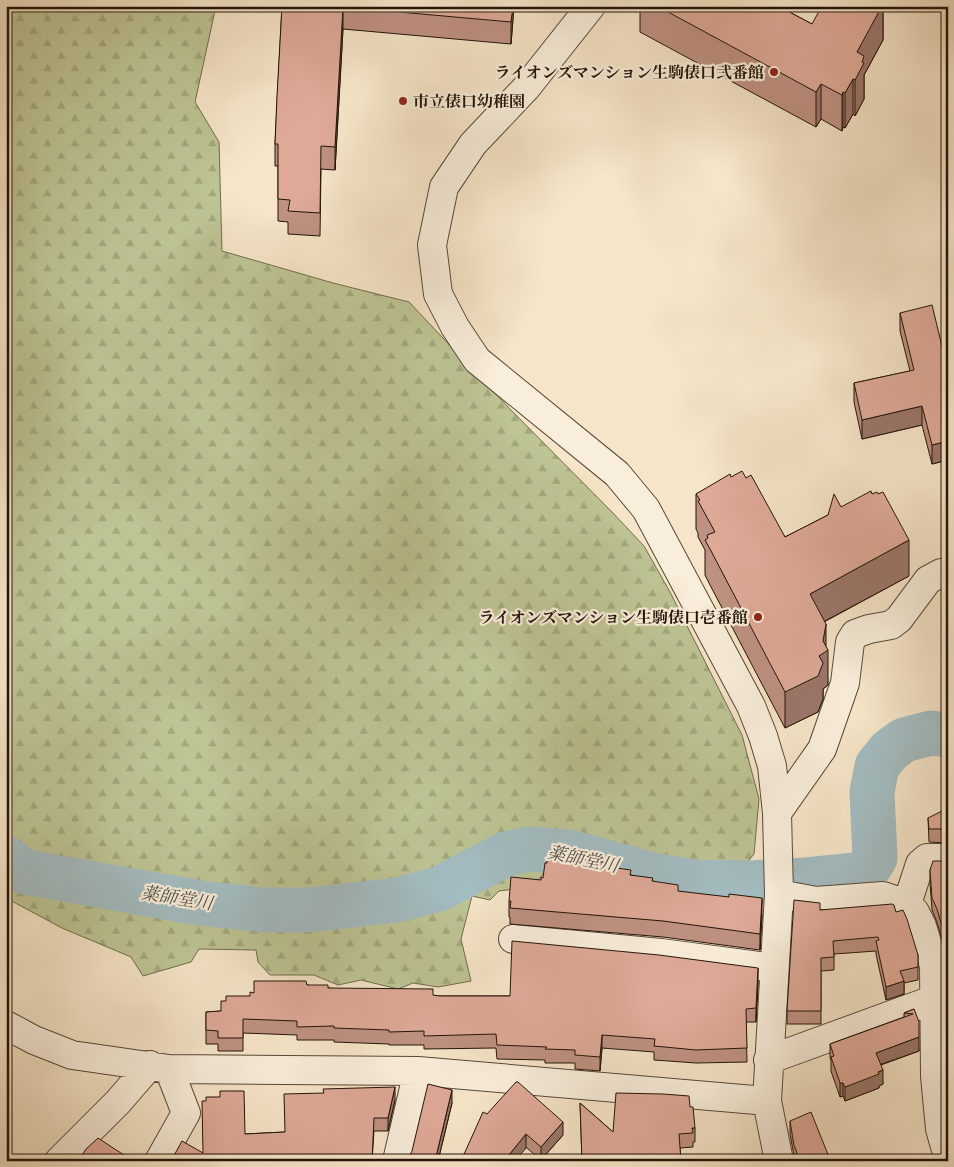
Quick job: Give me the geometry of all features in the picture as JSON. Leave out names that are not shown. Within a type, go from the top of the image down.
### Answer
[{"type":"street","points":[[591,6],[526,88],[474,144],[444,186],[432,245],[438,294],[455,327],[477,360],[617,474],[646,509],[751,706],[763,736],[772,766],[778,813],[779,894],[767,1101],[779,1161]]},
{"type":"street","points":[[778,813],[822,749],[845,683],[850,642],[855,634],[891,624],[899,619],[928,580],[940,573],[948,573]]},
{"type":"street","points":[[907,904],[920,864],[927,858],[948,858]]},
{"type":"street","points":[[779,894],[816,901],[882,896],[907,904],[915,912],[922,926],[939,984],[935,1076],[940,1129],[947,1153]]},
{"type":"street","points":[[513,939],[661,953],[774,968]]},
{"type":"street","points":[[768,1060],[939,984]]},
{"type":"street","points":[[6,1025],[34,1040],[72,1055],[159,1067],[418,1071],[767,1101]]},
{"type":"street","points":[[59,1161],[118,1102],[159,1067]]},
{"type":"street","points":[[159,1067],[186,1113],[159,1161]]},
{"type":"street","points":[[397,1161],[418,1071]]},
{"type":"green space","points":[[6,6],[216,6],[195,102],[219,142],[222,251],[333,283],[409,302],[508,407],[644,546],[670,592],[742,735],[759,799],[754,854],[722,894],[700,898],[647,880],[550,866],[532,887],[499,891],[490,900],[472,896],[461,939],[471,981],[438,987],[413,983],[398,989],[361,980],[338,985],[314,975],[270,975],[258,962],[256,950],[199,949],[191,962],[143,976],[131,957],[62,928],[6,898]]},
{"type":"building","points":[[282,6],[513,6],[511,22],[343,7],[335,147],[321,146],[320,213],[288,211],[290,200],[278,199],[278,144],[275,144]]},
{"type":"building","points":[[657,6],[778,6],[812,24],[822,6],[882,6],[857,52],[864,56],[862,62],[864,63],[855,80],[853,79],[842,95],[821,84],[816,92]]},
{"type":"building","points":[[932,305],[948,371],[948,441],[932,445],[922,406],[862,420],[854,383],[914,370],[900,313]]},
{"type":"building","name":"ライオンズマンション生駒俵口壱番館","points":[[742,471],[746,478],[751,475],[785,537],[828,515],[834,494],[841,507],[871,491],[872,494],[883,492],[909,540],[810,594],[826,624],[823,641],[828,650],[819,656],[823,663],[818,676],[785,692],[705,540],[708,538],[707,535],[715,532],[696,494],[730,474],[731,477]]},
{"type":"building","points":[[942,811],[948,821],[948,829],[929,829],[928,818]]},
{"type":"building","points":[[553,856],[610,863],[610,867],[631,870],[630,875],[653,878],[652,881],[678,885],[678,891],[729,897],[729,894],[762,898],[760,934],[663,921],[510,908],[511,877],[541,880],[547,859],[553,860]]},
{"type":"building","points":[[933,861],[948,861],[948,947],[932,898],[930,870]]},
{"type":"building","points":[[794,900],[820,903],[820,910],[894,905],[896,912],[903,910],[907,919],[918,955],[918,967],[900,971],[904,981],[886,987],[876,941],[879,940],[878,937],[833,941],[834,957],[821,958],[821,1011],[787,1011]]},
{"type":"building","points":[[512,941],[659,955],[758,968],[756,1008],[746,1009],[747,1048],[696,1050],[654,1046],[655,1039],[602,1035],[600,1057],[575,1055],[575,1050],[497,1045],[496,1034],[424,1036],[424,1031],[389,1032],[389,1030],[334,1028],[334,1026],[297,1027],[297,1021],[243,1019],[243,1038],[218,1038],[218,1031],[206,1030],[206,1012],[221,1011],[221,1001],[226,1001],[226,996],[250,996],[250,992],[254,993],[254,981],[306,981],[307,985],[328,985],[328,988],[433,989],[433,995],[440,996],[510,996]]},
{"type":"building","points":[[914,1009],[919,1022],[919,1037],[876,1053],[883,1070],[878,1072],[879,1074],[845,1087],[843,1083],[840,1083],[831,1057],[834,1056],[830,1044],[913,1014],[904,1013]]},
{"type":"building","points":[[516,1082],[563,1122],[541,1147],[526,1134],[504,1161],[461,1161],[483,1112],[487,1114]]},
{"type":"building","points":[[428,1084],[452,1090],[435,1161],[424,1161],[409,1157]]},
{"type":"building","points":[[395,1087],[388,1118],[374,1118],[372,1161],[171,1161],[182,1141],[203,1153],[202,1101],[206,1101],[206,1097],[220,1097],[220,1091],[244,1091],[245,1134],[285,1132],[284,1094],[324,1093],[323,1089]]},
{"type":"building","points":[[616,1093],[689,1096],[690,1107],[693,1107],[695,1128],[692,1128],[693,1133],[679,1134],[681,1161],[582,1161],[580,1103],[613,1132]]},
{"type":"building","points":[[811,1112],[830,1161],[800,1161],[794,1145],[790,1121]]},
{"type":"building","points":[[98,1138],[133,1161],[87,1161],[81,1157],[86,1149]]},
{"type":"waterway","name":"薬師堂川","points":[[6,858],[25,872],[200,903],[263,910],[309,910],[397,900],[439,889],[506,854],[529,849],[569,852],[656,876],[696,882],[749,883],[856,875],[868,869],[875,858],[872,792],[877,766],[890,750],[904,740],[931,733],[948,735]]},
{"type":"place","name":"ライオンズマンション生駒俵口弐番館","points":[[774,72]]},
{"type":"place","name":"市立俵口幼稚園","points":[[403,101]]},
{"type":"place","name":"ライオンズマンション生駒俵口壱番館","points":[[758,617]]}]
